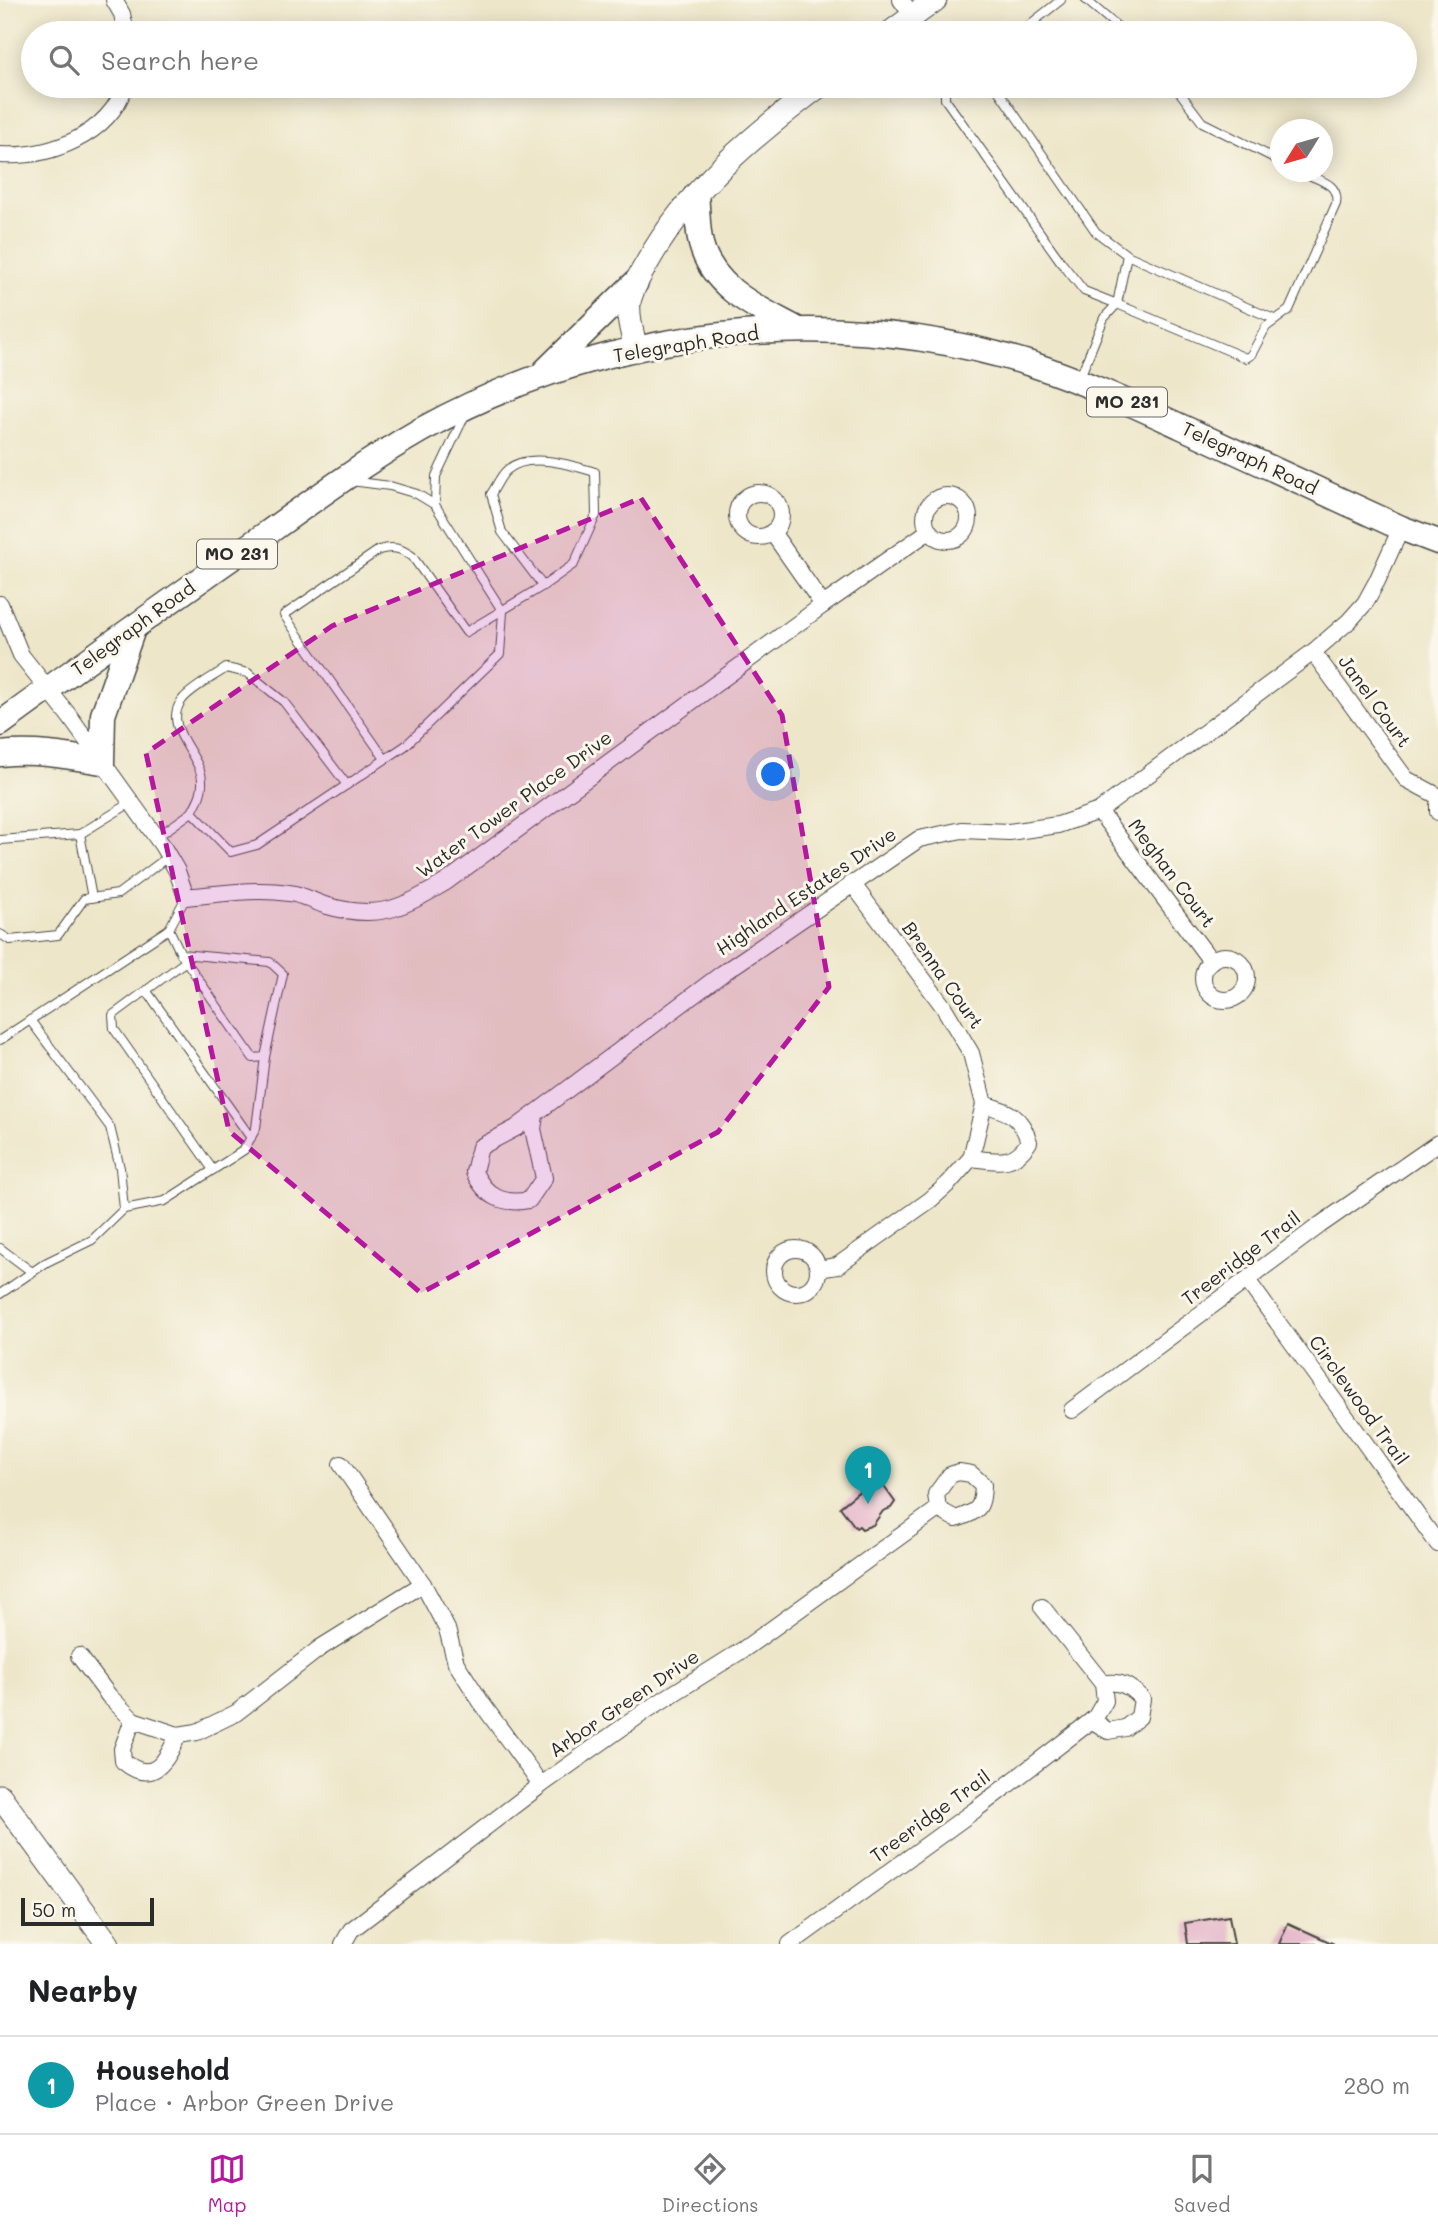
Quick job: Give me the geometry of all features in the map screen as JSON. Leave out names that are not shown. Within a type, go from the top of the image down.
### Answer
[{"type":"main road","points":[[696,195],[700,243],[722,281],[739,297],[796,329]]},
{"type":"main road","points":[[540,377],[636,282]]},
{"type":"main road","name":"Telegraph Road","points":[[0,724],[342,480],[422,430],[540,377],[585,362],[703,338],[796,329],[880,332],[982,351],[1078,381],[1401,528],[1438,542]]},
{"type":"main road","points":[[0,754],[35,752],[102,762],[103,715],[133,629]]},
{"type":"street","points":[[114,0],[123,21]]},
{"type":"street","points":[[907,8],[935,0]]},
{"type":"street","points":[[0,155],[40,154],[71,143],[105,119],[119,98]]},
{"type":"street","points":[[636,350],[628,316],[629,304],[636,282],[666,230],[726,162],[762,129],[803,98]]},
{"type":"street","name":"Highland Estates Drive","points":[[535,1115],[533,1129],[544,1178],[530,1200],[514,1203],[496,1198],[480,1185],[474,1172],[480,1147],[535,1115],[723,973],[919,839],[962,830],[1009,832],[1058,825],[1099,811],[1313,652],[1349,621],[1365,603],[1401,528]]},
{"type":"street","name":"Water Tower Place Drive","points":[[186,897],[251,890],[291,893],[323,905],[358,913],[382,913],[413,901],[457,874],[823,605],[929,531]]},
{"type":"street","points":[[772,532],[823,605]]},
{"type":"street","points":[[0,604],[21,655],[157,837],[169,856],[186,897]]},
{"type":"street","name":"Janel Court","points":[[1313,652],[1406,779],[1438,796]]},
{"type":"street","points":[[1438,805],[1438,812]]},
{"type":"street","name":"Meghan Court","points":[[1099,811],[1211,961]]},
{"type":"street","name":"Brenna Court","points":[[818,1269],[837,1266],[930,1200],[949,1183],[971,1158],[984,1104],[971,1053],[950,1018],[852,883]]},
{"type":"street","points":[[971,1158],[1002,1162],[1020,1156],[1029,1142],[1024,1127],[1011,1113],[984,1104]]},
{"type":"street","name":"Treeridge Trail","points":[[1072,1410],[1438,1143]]},
{"type":"street","name":"Circlewood Trail","points":[[1247,1280],[1438,1544]]},
{"type":"street","points":[[341,1464],[423,1584],[447,1629],[456,1663],[541,1785]]},
{"type":"street","name":"Arbor Green Drive","points":[[343,1944],[351,1930],[541,1785],[647,1710],[744,1649],[938,1508]]},
{"type":"street","points":[[79,1656],[109,1696],[132,1720],[178,1735],[197,1732],[236,1713],[320,1648],[423,1584]]},
{"type":"street","points":[[1042,1607],[1103,1684],[1105,1701],[1092,1720],[1108,1731],[1125,1728],[1139,1717],[1142,1699],[1131,1686],[1113,1682],[1103,1684]]},
{"type":"street","points":[[132,1720],[121,1749],[123,1761],[135,1771],[146,1773],[161,1765],[178,1735]]},
{"type":"street","name":"Treeridge Trail","points":[[790,1944],[975,1810],[1092,1720]]},
{"type":"street","points":[[0,1796],[108,1944]]},
{"type":"lane","points":[[1034,21],[1061,0]]},
{"type":"lane","points":[[1086,0],[1111,21]]},
{"type":"lane","points":[[945,98],[1084,291],[1246,358],[1251,355],[1266,327],[1289,310],[1336,204],[1338,194],[1335,188],[1323,182]]},
{"type":"lane","points":[[1003,98],[1096,232],[1127,255],[1275,319]]},
{"type":"lane","points":[[1184,98],[1202,121],[1270,156]]},
{"type":"lane","points":[[1078,381],[1104,318],[1117,304],[1127,255]]},
{"type":"lane","points":[[435,505],[436,476],[469,407]]},
{"type":"lane","points":[[385,759],[284,615],[379,551],[389,548],[400,548],[412,556],[466,632],[503,612],[543,586],[574,564],[596,515],[595,472],[559,461],[522,462],[507,470],[491,494],[502,532],[543,586]]},
{"type":"lane","points":[[192,812],[231,852],[257,845],[405,746],[500,654],[503,612],[435,505],[417,494],[390,486],[342,480]]},
{"type":"lane","points":[[157,837],[192,812],[201,796],[203,779],[177,727],[176,713],[182,699],[226,668],[248,673],[284,702],[347,785]]},
{"type":"lane","points":[[0,840],[80,834],[132,802]]},
{"type":"lane","points":[[80,834],[92,898]]},
{"type":"lane","points":[[0,934],[10,940],[58,935],[84,899],[118,894],[169,856]]},
{"type":"lane","points":[[0,1040],[169,929],[186,897]]},
{"type":"lane","points":[[169,929],[183,957],[253,1058],[265,1057]]},
{"type":"lane","points":[[0,1294],[33,1272],[92,1240],[124,1209],[164,1201],[213,1170],[244,1150],[256,1128],[265,1057],[283,974],[270,962],[183,957],[113,1015],[114,1029],[213,1170]]},
{"type":"lane","points":[[146,990],[251,1138]]},
{"type":"lane","points":[[30,1020],[110,1127],[120,1168],[124,1209]]},
{"type":"lane","points":[[0,1248],[33,1272]]},
{"type":"highlighted area","points":[[641,498],[782,715],[829,987],[718,1132],[421,1293],[229,1131],[146,753],[332,626]]},
{"type":"building","points":[[877,1477],[895,1502],[891,1508],[883,1511],[873,1525],[856,1528],[840,1507]]},
{"type":"building","points":[[1229,1916],[1234,1944],[1188,1944],[1185,1923]]},
{"type":"building","points":[[1288,1923],[1334,1944],[1279,1944]]},
{"type":"place","name":"Household","points":[[868,1504]]}]
